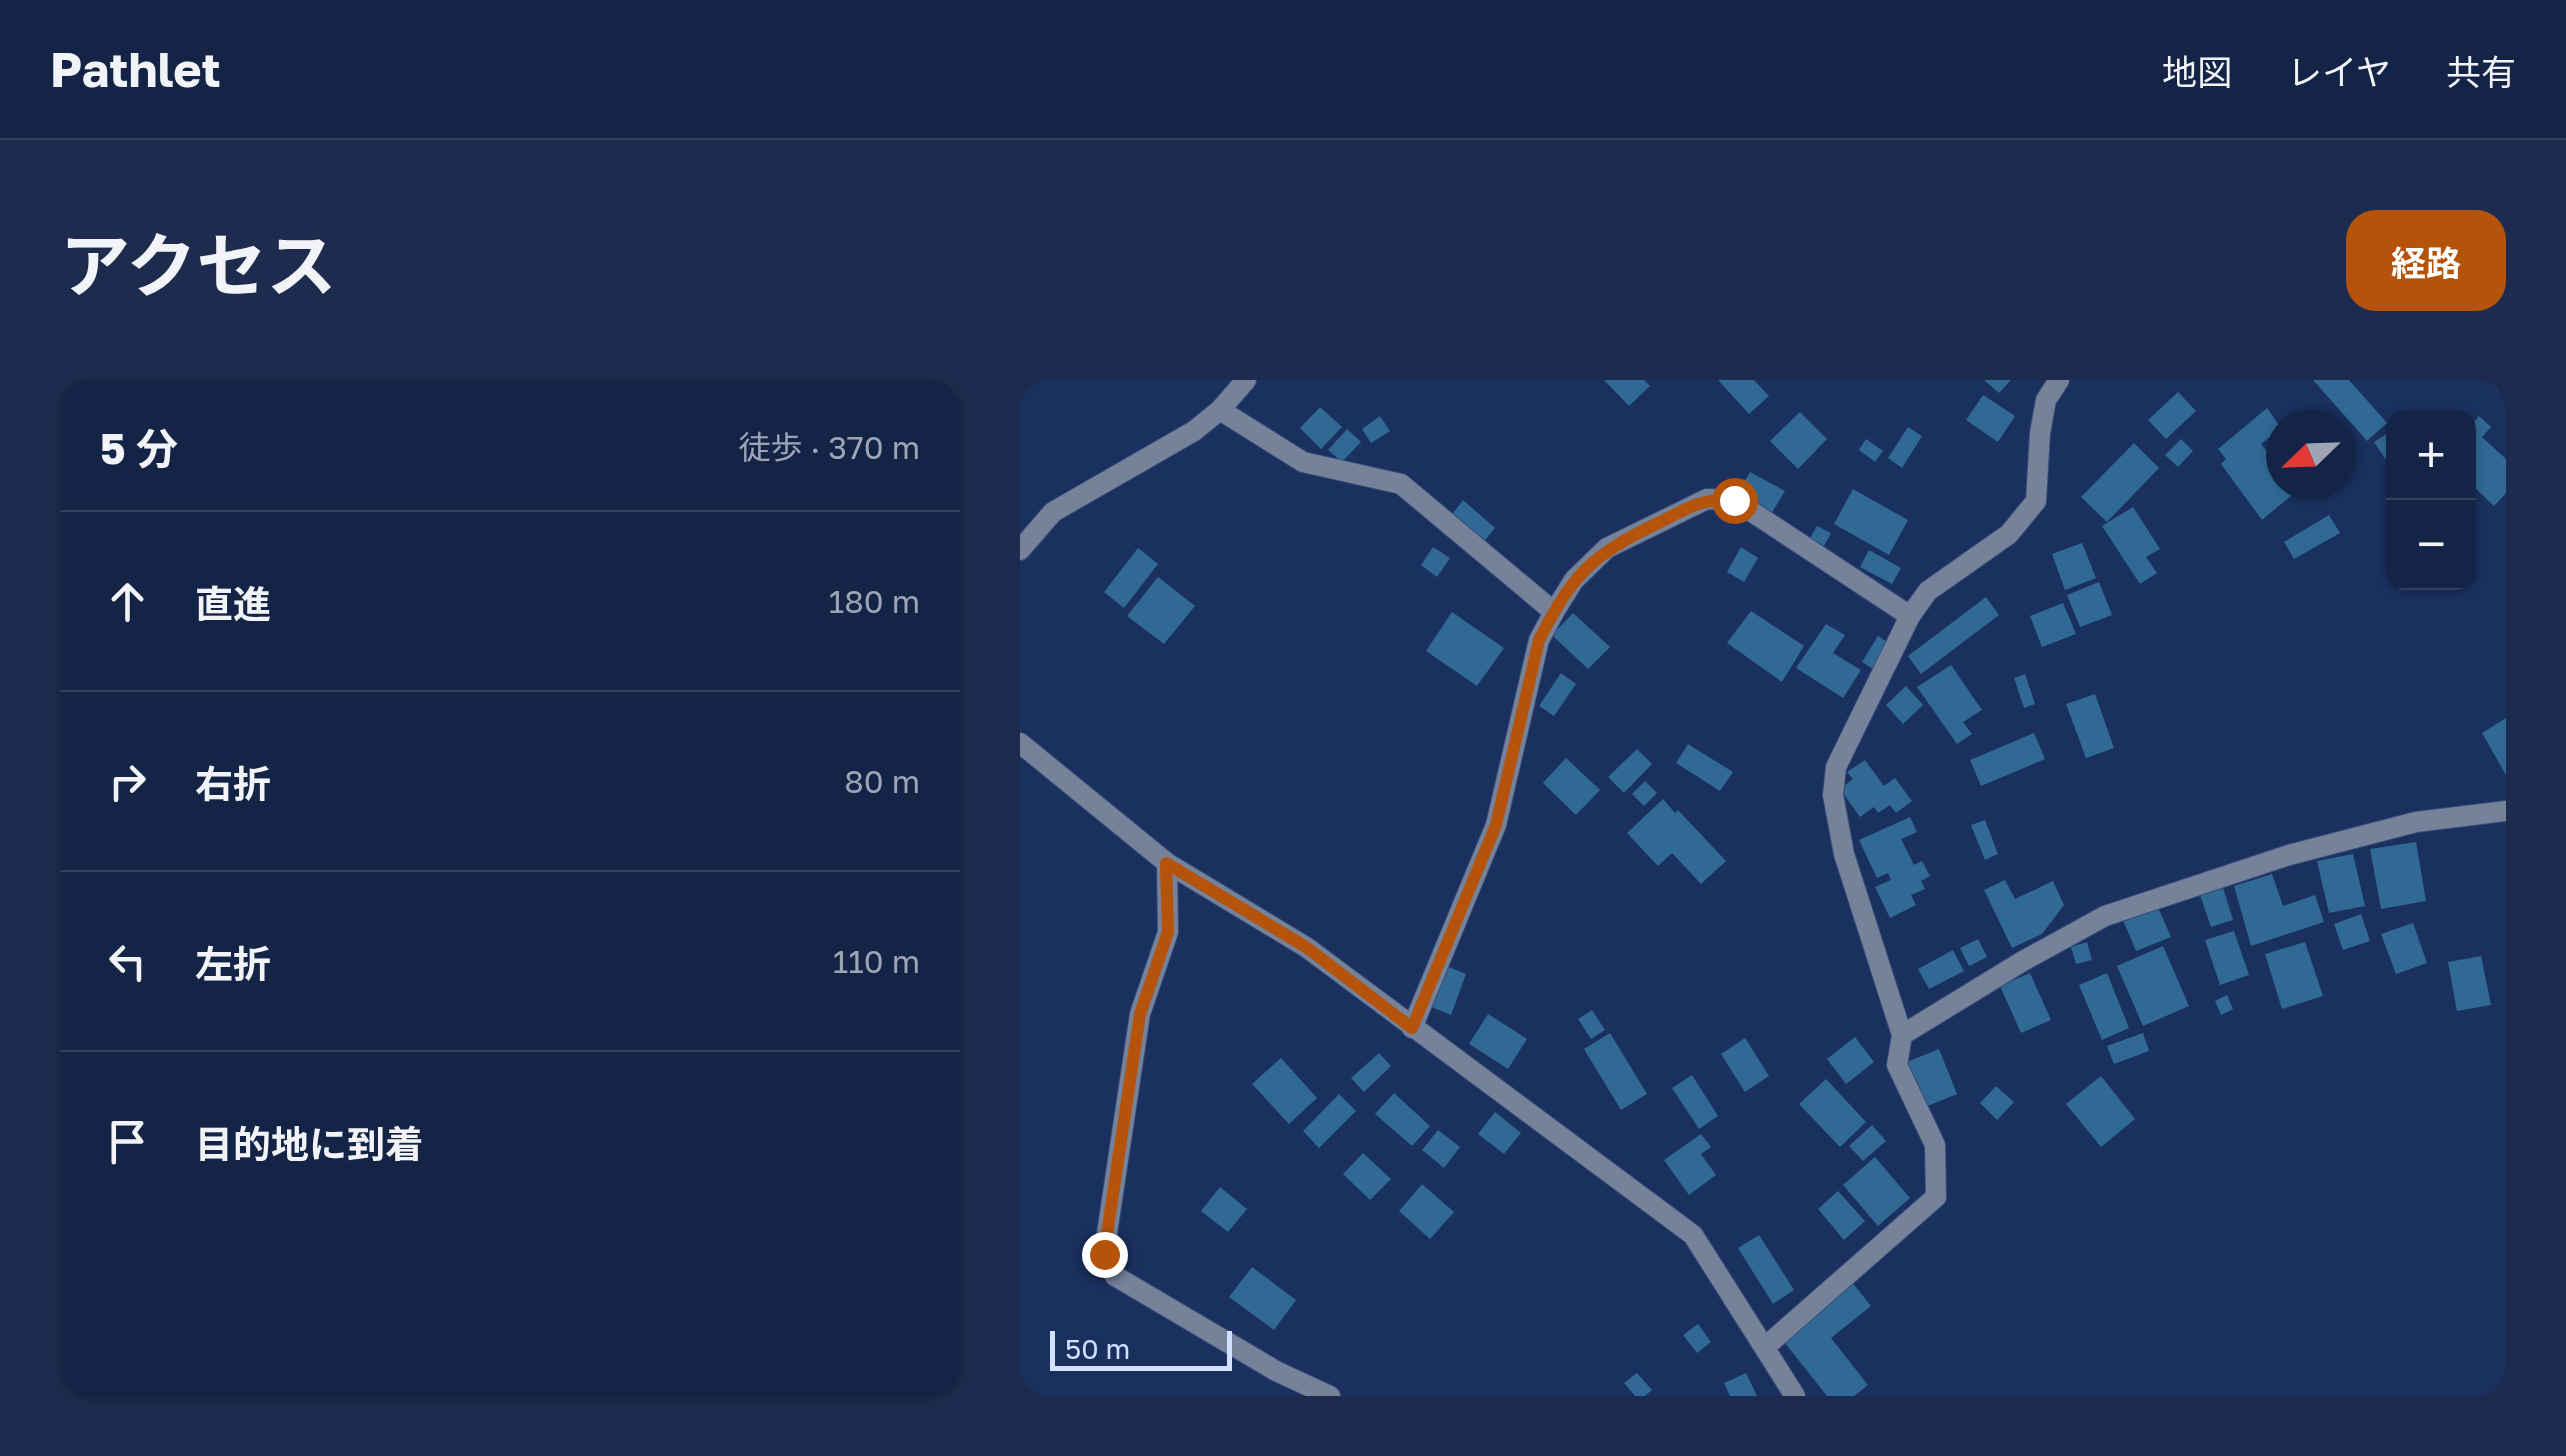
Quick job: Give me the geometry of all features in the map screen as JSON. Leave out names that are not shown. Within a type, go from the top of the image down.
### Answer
[{"type":"street","points":[[1020,550],[1054,512],[1131,469],[1220,410],[1246,380]]},
{"type":"street","points":[[1765,1347],[1936,1197],[1934,1146],[1897,1065],[1902,1034],[1844,854],[1833,795],[1836,767],[1910,616],[1928,591],[2009,534],[2036,500],[2046,400],[2059,380]]},
{"type":"street","points":[[1220,410],[1303,462],[1401,484],[1554,612]]},
{"type":"street","points":[[1412,1028],[1496,825],[1539,640],[1574,580],[1606,548],[1707,499],[1734,500],[1910,616]]},
{"type":"street","points":[[1020,743],[1166,863],[1306,947],[1693,1235],[1795,1396]]},
{"type":"street","points":[[1902,1034],[2023,960],[2106,916],[2288,854],[2416,822],[2506,811]]},
{"type":"street","points":[[1166,863],[1168,932],[1140,1014],[1104,1254],[1115,1276],[1276,1371],[1330,1396]]},
{"type":"building","points":[[1604,380],[1644,380],[1650,386],[1629,406]]},
{"type":"building","points":[[1718,380],[1754,380],[1769,396],[1749,414]]},
{"type":"building","points":[[1984,380],[2011,380],[1999,393]]},
{"type":"building","points":[[2313,380],[2349,380],[2386,424],[2367,441],[2356,429],[2356,410],[2340,410]]},
{"type":"building","points":[[2178,392],[2196,411],[2166,439],[2148,420]]},
{"type":"building","points":[[1983,395],[2015,416],[1998,442],[1966,420]]},
{"type":"building","points":[[1320,407],[1342,427],[1321,449],[1300,428]]},
{"type":"building","points":[[2267,408],[2266,440],[2261,444],[2266,450],[2266,500],[2286,500],[2262,520],[2221,464],[2226,459],[2218,449]]},
{"type":"building","points":[[1800,412],[1827,439],[1798,469],[1770,441]]},
{"type":"building","points":[[1380,416],[1390,431],[1371,443],[1362,429]]},
{"type":"building","points":[[2479,416],[2491,427],[2482,437],[2506,459],[2506,493],[2494,506],[2476,489]]},
{"type":"building","points":[[1908,427],[1922,436],[1902,468],[1888,458]]},
{"type":"building","points":[[1347,429],[1361,442],[1342,462],[1328,450]]},
{"type":"building","points":[[2386,434],[2386,460],[2374,442]]},
{"type":"building","points":[[1866,439],[1883,451],[1875,462],[1859,450]]},
{"type":"building","points":[[2181,439],[2193,451],[2178,467],[2165,455]]},
{"type":"building","points":[[2134,443],[2159,468],[2107,522],[2081,497]]},
{"type":"building","points":[[1750,472],[1785,491],[1768,519],[1736,496]]},
{"type":"building","points":[[1853,489],[1908,520],[1889,555],[1834,524]]},
{"type":"building","points":[[1463,500],[1495,528],[1482,544],[1450,517]]},
{"type":"building","points":[[2133,507],[2160,549],[2146,557],[2157,573],[2140,584],[2102,526]]},
{"type":"building","points":[[2329,515],[2340,533],[2294,559],[2284,542]]},
{"type":"building","points":[[1817,526],[1831,533],[1824,546],[1810,538]]},
{"type":"building","points":[[2082,543],[2096,578],[2065,590],[2052,554]]},
{"type":"building","points":[[1433,547],[1450,558],[1437,577],[1421,565]]},
{"type":"building","points":[[1741,547],[1758,558],[1744,582],[1727,572]]},
{"type":"building","points":[[1138,548],[1158,564],[1124,608],[1104,592]]},
{"type":"building","points":[[1869,550],[1901,568],[1892,584],[1860,567]]},
{"type":"building","points":[[1158,577],[1195,606],[1164,644],[1127,616]]},
{"type":"building","points":[[2099,582],[2112,615],[2080,627],[2067,595]]},
{"type":"building","points":[[1986,597],[1999,615],[1921,674],[1908,656]]},
{"type":"building","points":[[2063,603],[2076,634],[2042,647],[2030,616]]},
{"type":"building","points":[[1751,611],[1804,646],[1782,682],[1727,643]]},
{"type":"building","points":[[1452,612],[1504,648],[1477,686],[1426,651]]},
{"type":"building","points":[[1573,613],[1610,647],[1588,669],[1552,635]]},
{"type":"building","points":[[1826,624],[1845,635],[1833,653],[1861,670],[1843,698],[1796,668]]},
{"type":"building","points":[[1878,636],[1893,646],[1876,671],[1862,662]]},
{"type":"building","points":[[1951,665],[1982,710],[1963,722],[1972,734],[1957,744],[1917,687]]},
{"type":"building","points":[[1561,673],[1576,684],[1554,716],[1539,706]]},
{"type":"building","points":[[2025,674],[2035,704],[2024,708],[2014,678]]},
{"type":"building","points":[[1906,686],[1923,705],[1903,724],[1886,705]]},
{"type":"building","points":[[2095,694],[2114,748],[2086,758],[2066,704]]},
{"type":"building","points":[[2506,718],[2506,775],[2482,733]]},
{"type":"building","points":[[2034,733],[2045,759],[1981,786],[1970,760]]},
{"type":"building","points":[[1688,744],[1733,772],[1720,791],[1676,763]]},
{"type":"building","points":[[1637,749],[1652,764],[1624,793],[1608,777]]},
{"type":"building","points":[[1566,758],[1600,790],[1576,815],[1543,783]]},
{"type":"building","points":[[1865,760],[1884,786],[1895,778],[1912,801],[1896,813],[1890,805],[1878,813],[1874,807],[1860,817],[1840,789],[1853,779],[1847,772]]},
{"type":"building","points":[[1645,781],[1657,793],[1644,806],[1632,794]]},
{"type":"building","points":[[1663,799],[1726,861],[1701,884],[1672,853],[1658,866],[1627,833]]},
{"type":"building","points":[[1910,817],[1917,832],[1901,839],[1914,865],[1922,861],[1930,876],[1921,881],[1925,889],[1911,895],[1916,905],[1890,918],[1875,887],[1891,880],[1888,873],[1877,878],[1859,840]]},
{"type":"building","points":[[1985,820],[1998,854],[1985,860],[1971,825]]},
{"type":"building","points":[[2416,842],[2426,901],[2381,909],[2370,849]]},
{"type":"building","points":[[2353,854],[2365,906],[2329,913],[2317,861]]},
{"type":"building","points":[[2272,874],[2283,906],[2315,895],[2324,922],[2251,946],[2234,886]]},
{"type":"building","points":[[2005,880],[2015,899],[2053,881],[2064,905],[2042,934],[2012,948],[1984,890]]},
{"type":"building","points":[[2223,888],[2233,920],[2211,927],[2200,895]]},
{"type":"building","points":[[2157,905],[2171,937],[2136,951],[2123,920]]},
{"type":"building","points":[[2361,914],[2370,941],[2343,950],[2334,924]]},
{"type":"building","points":[[2413,923],[2427,963],[2396,974],[2381,934]]},
{"type":"building","points":[[2234,931],[2249,975],[2220,985],[2205,940]]},
{"type":"building","points":[[1978,939],[1987,957],[1969,966],[1960,948]]},
{"type":"building","points":[[2087,942],[2092,960],[2076,964],[2071,947]]},
{"type":"building","points":[[2305,942],[2323,996],[2282,1009],[2265,954]]},
{"type":"building","points":[[2163,946],[2189,1006],[2143,1026],[2117,966]]},
{"type":"building","points":[[1953,950],[1964,971],[1929,989],[1918,969]]},
{"type":"building","points":[[2481,956],[2491,1005],[2457,1011],[2448,962]]},
{"type":"building","points":[[1444,965],[1466,974],[1451,1015],[1429,1006]]},
{"type":"building","points":[[2030,973],[2051,1020],[2021,1033],[2000,986]]},
{"type":"building","points":[[2107,973],[2129,1028],[2102,1040],[2079,985]]},
{"type":"building","points":[[2227,995],[2233,1009],[2221,1015],[2215,1001]]},
{"type":"building","points":[[1592,1010],[1605,1030],[1591,1039],[1578,1019]]},
{"type":"building","points":[[1488,1014],[1527,1039],[1508,1069],[1469,1044]]},
{"type":"building","points":[[1610,1033],[1647,1094],[1621,1110],[1584,1049]]},
{"type":"building","points":[[2143,1033],[2149,1051],[2114,1064],[2107,1046]]},
{"type":"building","points":[[1855,1037],[1874,1062],[1846,1084],[1827,1059]]},
{"type":"building","points":[[1745,1038],[1769,1076],[1745,1092],[1721,1054]]},
{"type":"building","points":[[1939,1049],[1957,1094],[1925,1107],[1907,1062]]},
{"type":"building","points":[[1379,1053],[1391,1066],[1364,1092],[1351,1078]]},
{"type":"building","points":[[1281,1058],[1317,1098],[1289,1124],[1252,1084]]},
{"type":"building","points":[[1692,1075],[1718,1116],[1699,1129],[1672,1088]]},
{"type":"building","points":[[2101,1076],[2135,1119],[2101,1147],[2066,1104]]},
{"type":"building","points":[[1826,1079],[1866,1122],[1840,1147],[1799,1104]]},
{"type":"building","points":[[1996,1086],[2014,1102],[1997,1120],[1980,1103]]},
{"type":"building","points":[[1394,1093],[1430,1126],[1412,1146],[1375,1114]]},
{"type":"building","points":[[1339,1094],[1356,1111],[1319,1148],[1303,1131]]},
{"type":"building","points":[[1495,1112],[1521,1133],[1504,1154],[1478,1134]]},
{"type":"building","points":[[1872,1125],[1886,1141],[1863,1161],[1849,1146]]},
{"type":"building","points":[[1438,1130],[1460,1147],[1444,1168],[1422,1150]]},
{"type":"building","points":[[1701,1134],[1711,1147],[1701,1154],[1716,1175],[1689,1195],[1664,1160]]},
{"type":"building","points":[[1363,1153],[1391,1179],[1370,1200],[1343,1174]]},
{"type":"building","points":[[1875,1157],[1910,1198],[1878,1226],[1843,1185]]},
{"type":"building","points":[[1422,1184],[1454,1212],[1430,1239],[1399,1211]]},
{"type":"building","points":[[1220,1187],[1247,1209],[1228,1232],[1201,1211]]},
{"type":"building","points":[[1838,1191],[1865,1221],[1844,1240],[1818,1209]]},
{"type":"building","points":[[1759,1235],[1794,1290],[1773,1304],[1738,1248]]},
{"type":"building","points":[[1252,1267],[1296,1300],[1274,1330],[1229,1297]]},
{"type":"building","points":[[1851,1281],[1871,1306],[1831,1338],[1868,1385],[1854,1396],[1827,1396],[1781,1338]]},
{"type":"building","points":[[1698,1324],[1711,1342],[1697,1353],[1683,1335]]},
{"type":"building","points":[[1637,1373],[1652,1390],[1645,1396],[1635,1396],[1624,1383]]},
{"type":"building","points":[[1746,1373],[1757,1396],[1730,1396],[1724,1383]]},
{"type":"route","points":[[1104,1254],[1140,1014],[1168,932],[1166,863],[1306,947],[1412,1028],[1496,825],[1539,640],[1554,612],[1574,580],[1606,548],[1707,499],[1734,500]]}]
